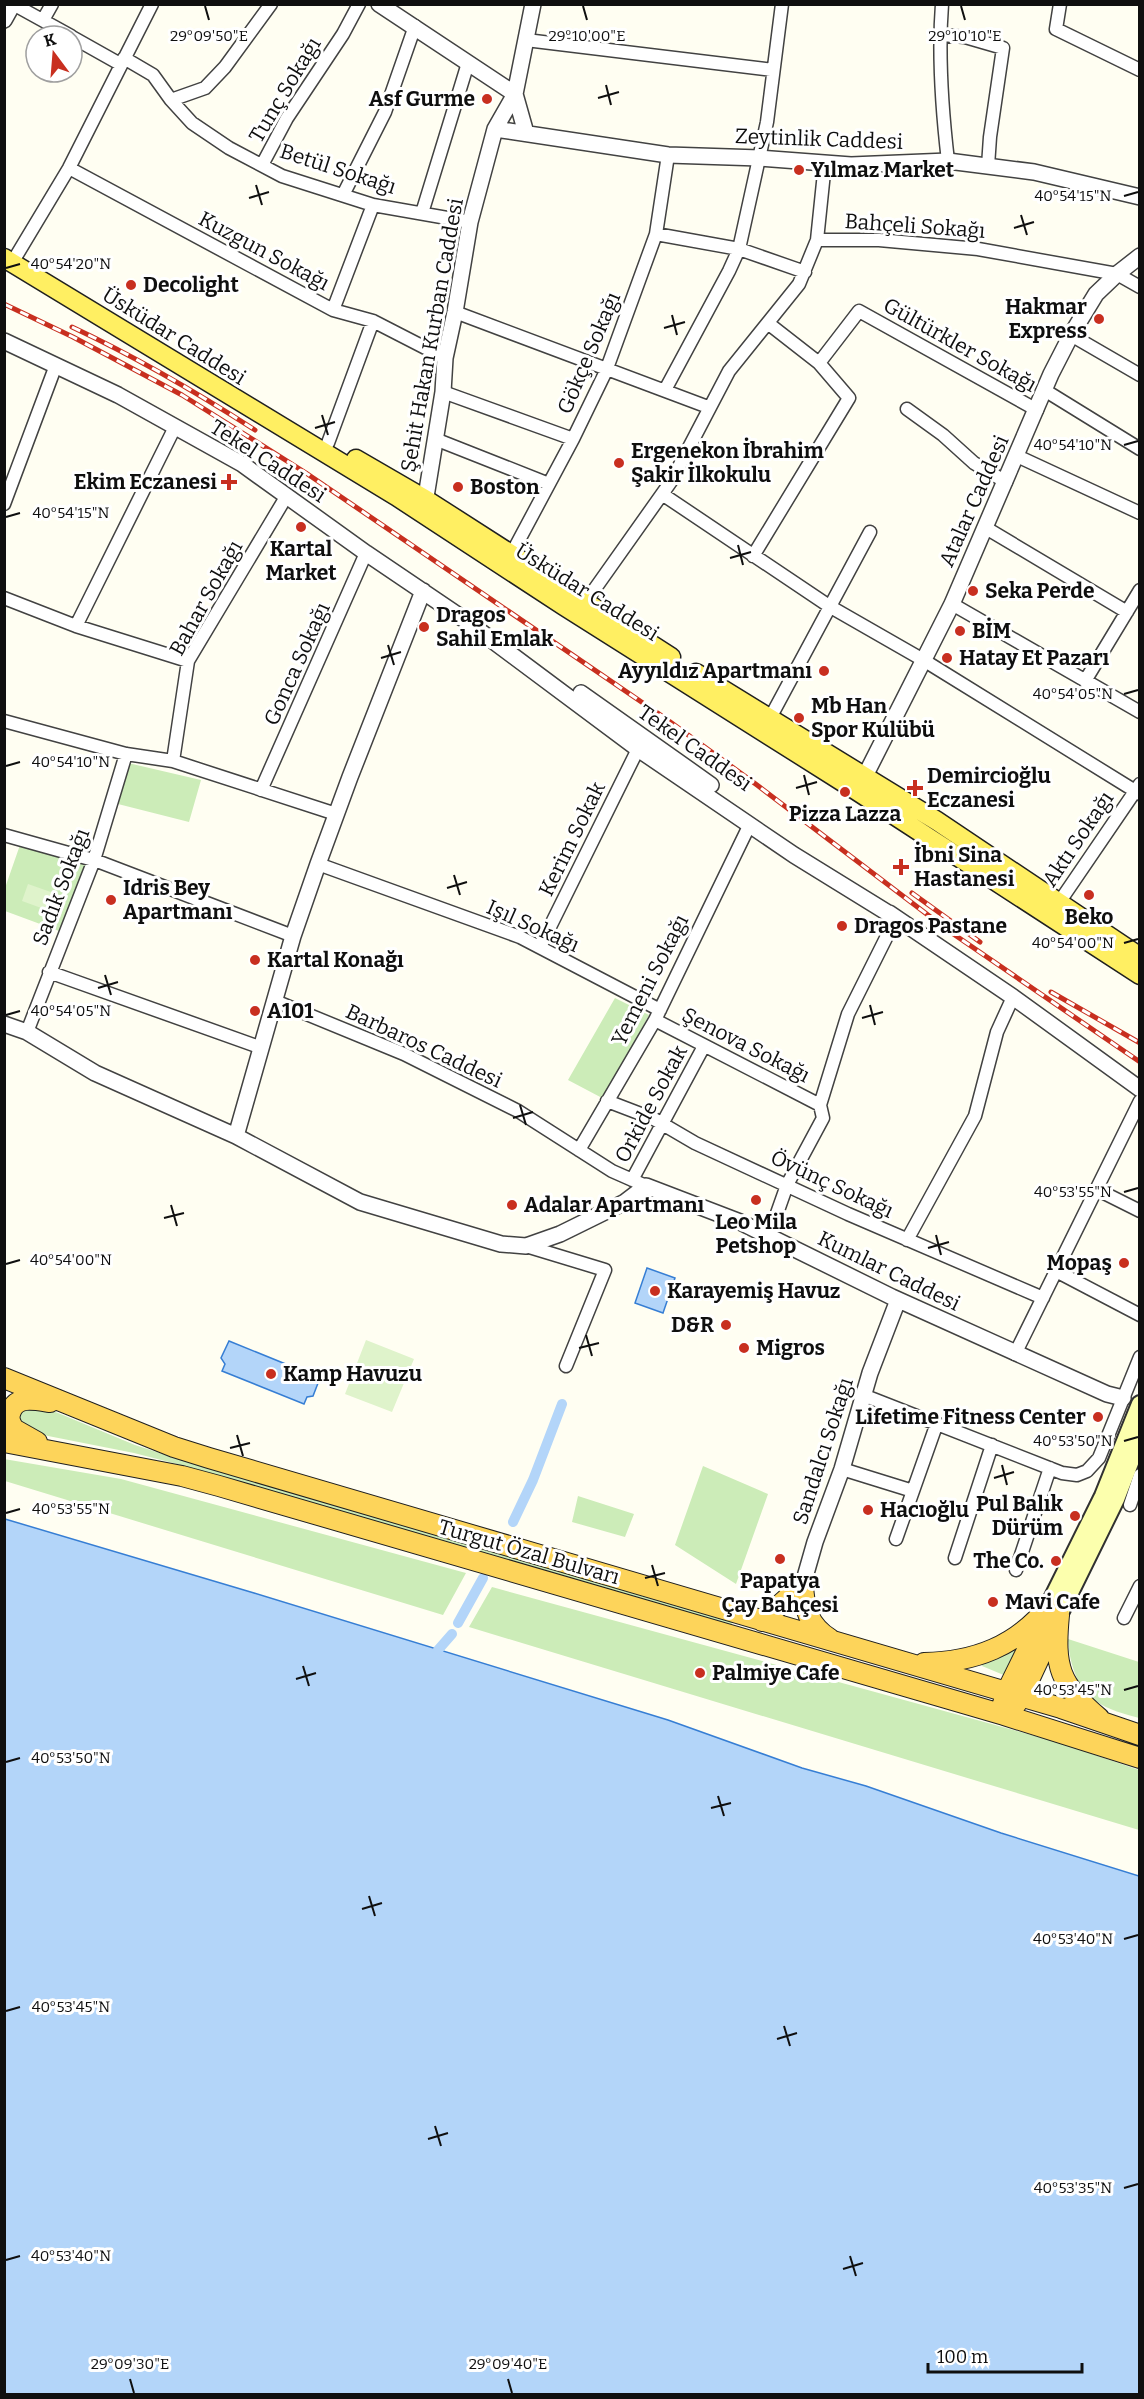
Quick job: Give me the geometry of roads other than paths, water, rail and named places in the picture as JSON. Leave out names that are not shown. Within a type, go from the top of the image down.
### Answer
[{"type":"highway","name":"Turgut Özal Bulvarı","points":[[4,1378],[174,1447],[209,1458],[1139,1734]]},
{"type":"highway","points":[[63,1455],[16,1432],[10,1424],[9,1417],[13,1407],[24,1400],[73,1405]]},
{"type":"highway","name":"Turgut Özal Bulvarı","points":[[4,1442],[63,1455],[154,1470],[219,1486],[1004,1715],[1140,1758]]},
{"type":"highway","points":[[762,1621],[803,1584]]},
{"type":"highway","points":[[803,1584],[804,1607],[808,1615],[823,1634],[835,1642]]},
{"type":"highway","points":[[909,1664],[939,1663],[977,1656],[1009,1642],[1054,1611]]},
{"type":"highway","points":[[1004,1715],[1012,1709],[1013,1695],[1054,1611]]},
{"type":"highway","points":[[1054,1611],[1059,1664],[1066,1681],[1073,1694],[1105,1723]]},
{"type":"main road","name":"Üsküdar Caddesi","points":[[10,254],[328,443],[581,608],[861,784],[1054,909],[1140,957]]},
{"type":"main road","name":"Üsküdar Caddesi","points":[[10,254],[424,506],[511,555],[581,608],[769,720],[861,784]]},
{"type":"main road","name":"Üsküdar Caddesi","points":[[1054,909],[1140,975]]},
{"type":"main road","points":[[1054,1611],[1139,1404]]},
{"type":"main road","points":[[1054,1611],[1129,1504],[1140,1437]]},
{"type":"street","points":[[4,20],[13,4]]},
{"type":"street","name":"Betül Sokağı","points":[[13,4],[51,24]]},
{"type":"street","points":[[44,20],[52,4]]},
{"type":"street","points":[[10,254],[69,168],[152,4]]},
{"type":"street","points":[[171,100],[205,88],[225,67],[271,4]]},
{"type":"street","name":"Tunç Sokağı","points":[[262,165],[287,118],[343,34],[359,4]]},
{"type":"street","points":[[379,4],[515,94]]},
{"type":"street","points":[[526,133],[515,94],[533,4]]},
{"type":"street","points":[[665,390],[739,249],[760,158],[782,4]]},
{"type":"street","points":[[942,4],[940,25],[942,112],[948,161]]},
{"type":"street","points":[[1060,4],[1056,29],[1140,70]]},
{"type":"street","points":[[343,195],[385,112],[415,26]]},
{"type":"street","points":[[942,36],[965,37],[1004,48],[990,137],[988,166]]},
{"type":"street","points":[[526,40],[773,70]]},
{"type":"street","name":"Betül Sokağı","points":[[84,42],[153,75],[192,123],[229,148],[282,176],[373,205],[470,222]]},
{"type":"street","points":[[422,213],[468,63]]},
{"type":"street","name":"Şehit Hakan Kurban Caddesi","points":[[424,506],[443,392],[445,358],[456,312],[470,222],[495,129],[515,94]]},
{"type":"street","name":"Zeytinlik Caddesi","points":[[495,129],[668,155],[760,158],[851,165],[948,161],[1034,172],[1140,197]]},
{"type":"street","name":"Gökçe Sokağı","points":[[511,555],[573,439],[607,368],[656,234],[668,155]]},
{"type":"street","points":[[581,608],[672,480],[708,407],[729,371],[791,296],[805,272],[817,240],[825,163]]},
{"type":"street","name":"Kuzgun Sokağı","points":[[69,168],[333,310],[373,321],[445,358]]},
{"type":"street","points":[[333,310],[373,205]]},
{"type":"street","points":[[656,234],[739,249],[805,272]]},
{"type":"street","name":"Bahçeli Sokağı","points":[[817,240],[879,240],[978,249],[1117,274],[1140,286]]},
{"type":"street","name":"Atalar Caddesi","points":[[861,784],[952,604],[1046,391],[1051,374],[1071,335],[1096,294],[1140,256]]},
{"type":"street","name":"Gültürkler Sokağı","points":[[819,363],[859,311],[1037,410]]},
{"type":"street","points":[[456,312],[708,407]]},
{"type":"street","points":[[328,443],[373,321]]},
{"type":"street","points":[[753,556],[849,398],[819,363],[769,324]]},
{"type":"street","points":[[1071,335],[1140,375]]},
{"type":"street","name":"Tekel Caddesi","points":[[4,341],[56,365],[242,464],[366,553],[465,620],[638,749],[794,855],[896,918]]},
{"type":"street","points":[[4,504],[56,365]]},
{"type":"street","points":[[1046,391],[1140,448]]},
{"type":"street","points":[[443,392],[573,439]]},
{"type":"street","points":[[907,409],[944,435],[974,463],[1006,482]]},
{"type":"street","points":[[76,626],[175,427]]},
{"type":"street","points":[[435,439],[549,484]]},
{"type":"street","points":[[1017,456],[1140,513]]},
{"type":"street","points":[[662,494],[829,606],[925,661],[1138,790]]},
{"type":"street","name":"Bahar Sokağı","points":[[173,761],[188,661],[286,497]]},
{"type":"street","points":[[986,528],[1127,612]]},
{"type":"street","points":[[769,720],[870,532]]},
{"type":"street","name":"Gonca Sokağı","points":[[261,790],[366,553]]},
{"type":"street","points":[[236,1136],[293,936],[336,814],[423,591]]},
{"type":"street","points":[[1085,681],[1139,593]]},
{"type":"street","points":[[4,598],[76,626],[188,661]]},
{"type":"street","points":[[952,604],[1140,712]]},
{"type":"street","name":"Tekel Caddesi","points":[[465,620],[498,634],[1140,1089]]},
{"type":"street","points":[[4,721],[126,754],[173,761],[336,814]]},
{"type":"street","name":"Kerim Sokak","points":[[540,947],[638,749]]},
{"type":"street","name":"Sadık Sokağı","points":[[27,1032],[94,860],[126,754]]},
{"type":"street","name":"Aktı Sokağı","points":[[1054,909],[1138,790]]},
{"type":"street","name":"Yemeni Sokağı","points":[[579,1150],[657,1015],[750,824]]},
{"type":"street","points":[[4,835],[94,860],[293,936]]},
{"type":"street","name":"Işıl Sokağı","points":[[318,864],[520,937],[657,1015]]},
{"type":"street","points":[[769,1236],[787,1185],[823,1118],[820,1105],[848,1014],[896,918]]},
{"type":"street","points":[[49,972],[262,1048]]},
{"type":"street","points":[[907,1240],[975,1116],[996,1032],[1012,998]]},
{"type":"street","name":"Barbaros Caddesi","points":[[274,1001],[404,1054],[518,1111],[638,1186]]},
{"type":"street","name":"Şenova Sokağı","points":[[657,1015],[704,1046],[820,1105]]},
{"type":"street","points":[[4,1024],[27,1032],[95,1073],[236,1136],[360,1202],[501,1244],[526,1246],[604,1270],[566,1366]]},
{"type":"street","name":"Orkide Sokak","points":[[638,1186],[662,1124],[704,1046]]},
{"type":"street","name":"Övünç Sokağı","points":[[607,1101],[662,1124],[695,1143],[907,1240],[1042,1298]]},
{"type":"street","points":[[1015,1354],[1140,1101]]},
{"type":"street","points":[[526,1246],[560,1234],[625,1202],[638,1186]]},
{"type":"street","name":"Kumlar Caddesi","points":[[638,1186],[740,1222],[898,1300],[1015,1354],[1107,1394],[1122,1398]]},
{"type":"street","points":[[1096,1190],[1140,1211]]},
{"type":"street","points":[[1056,1271],[1140,1315]]},
{"type":"street","name":"Sandalcı Sokağı","points":[[803,1584],[815,1542],[842,1469],[863,1395],[898,1300]]},
{"type":"street","points":[[863,1395],[1050,1468],[1077,1475],[1087,1471],[1100,1458],[1140,1356]]},
{"type":"street","points":[[896,1539],[937,1424]]},
{"type":"street","points":[[955,1558],[992,1445]]},
{"type":"street","points":[[1016,1570],[1050,1468]]},
{"type":"street","points":[[842,1469],[913,1491]]},
{"type":"street","points":[[1129,1504],[1140,1475]]},
{"type":"street","points":[[1124,1618],[1140,1586]]},
{"type":"water","name":"Karayemiş Havuz","points":[[647,1268],[675,1278],[663,1313],[635,1303]]},
{"type":"water","name":"Kamp Havuzu","points":[[229,1341],[320,1378],[313,1396],[307,1397],[304,1404],[222,1371],[225,1364],[221,1358]]},
{"type":"water","points":[[5,1519],[668,1720],[802,1768],[866,1786],[1001,1833],[1139,1876],[1139,2394],[5,2394]]},
{"type":"waterway","points":[[513,1522],[533,1480],[562,1404]]},
{"type":"waterway","points":[[458,1623],[483,1578]]},
{"type":"waterway","points":[[438,1650],[452,1634]]},
{"type":"railway","points":[[4,304],[73,337],[182,395],[306,473],[662,716],[949,931],[1140,1062]]},
{"type":"railway","points":[[72,327],[119,350],[211,402],[255,430]]},
{"type":"railway","points":[[912,893],[980,942]]},
{"type":"railway","points":[[1051,992],[1140,1043]]},
{"type":"place","name":"Asf Gurme","points":[[487,99]]},
{"type":"place","name":"Yılmaz Market","points":[[799,170]]},
{"type":"place","name":"Decolight","points":[[131,285]]},
{"type":"place","name":"Hakmar Express","points":[[1099,319]]},
{"type":"place","name":"Ergenekon İbrahim Şakir İlkokulu","points":[[619,463]]},
{"type":"place","name":"Ekim Eczanesi","points":[[229,482]]},
{"type":"place","name":"Boston","points":[[458,487]]},
{"type":"place","name":"Kartal Market","points":[[301,527]]},
{"type":"place","name":"Seka Perde","points":[[973,591]]},
{"type":"place","name":"Dragos Sahil Emlak","points":[[424,627]]},
{"type":"place","name":"BİM","points":[[960,631]]},
{"type":"place","name":"Hatay Et Pazarı","points":[[947,658]]},
{"type":"place","name":"Ayyıldız Apartmanı","points":[[824,671]]},
{"type":"place","name":"Mb Han Spor Kulübü","points":[[799,718]]},
{"type":"place","name":"Demircioğlu Eczanesi","points":[[915,788]]},
{"type":"place","name":"Pizza Lazza","points":[[845,792]]},
{"type":"place","name":"İbni Sina Hastanesi","points":[[901,867]]},
{"type":"place","name":"Beko","points":[[1089,895]]},
{"type":"place","name":"Idris Bey Apartmanı","points":[[111,900]]},
{"type":"place","name":"Dragos Pastane","points":[[842,926]]},
{"type":"place","name":"Kartal Konağı","points":[[255,960]]},
{"type":"place","name":"A101","points":[[255,1011]]},
{"type":"place","name":"Leo Mila Petshop","points":[[756,1200]]},
{"type":"place","name":"Adalar Apartmanı","points":[[512,1205]]},
{"type":"place","name":"Mopaş","points":[[1124,1263]]},
{"type":"place","name":"Karayemiş Havuz","points":[[655,1291]]},
{"type":"place","name":"D&R","points":[[726,1325]]},
{"type":"place","name":"Migros","points":[[744,1348]]},
{"type":"place","name":"Kamp Havuzu","points":[[271,1374]]},
{"type":"place","name":"Lifetime Fitness Center","points":[[1098,1417]]},
{"type":"place","name":"Hacıoğlu","points":[[868,1510]]},
{"type":"place","name":"Pul Balık Dürüm","points":[[1075,1516]]},
{"type":"place","name":"Papatya Çay Bahçesi","points":[[780,1559]]},
{"type":"place","name":"The Co.","points":[[1056,1561]]},
{"type":"place","name":"Mavi Cafe","points":[[993,1602]]},
{"type":"place","name":"Palmiye Cafe","points":[[700,1673]]}]
